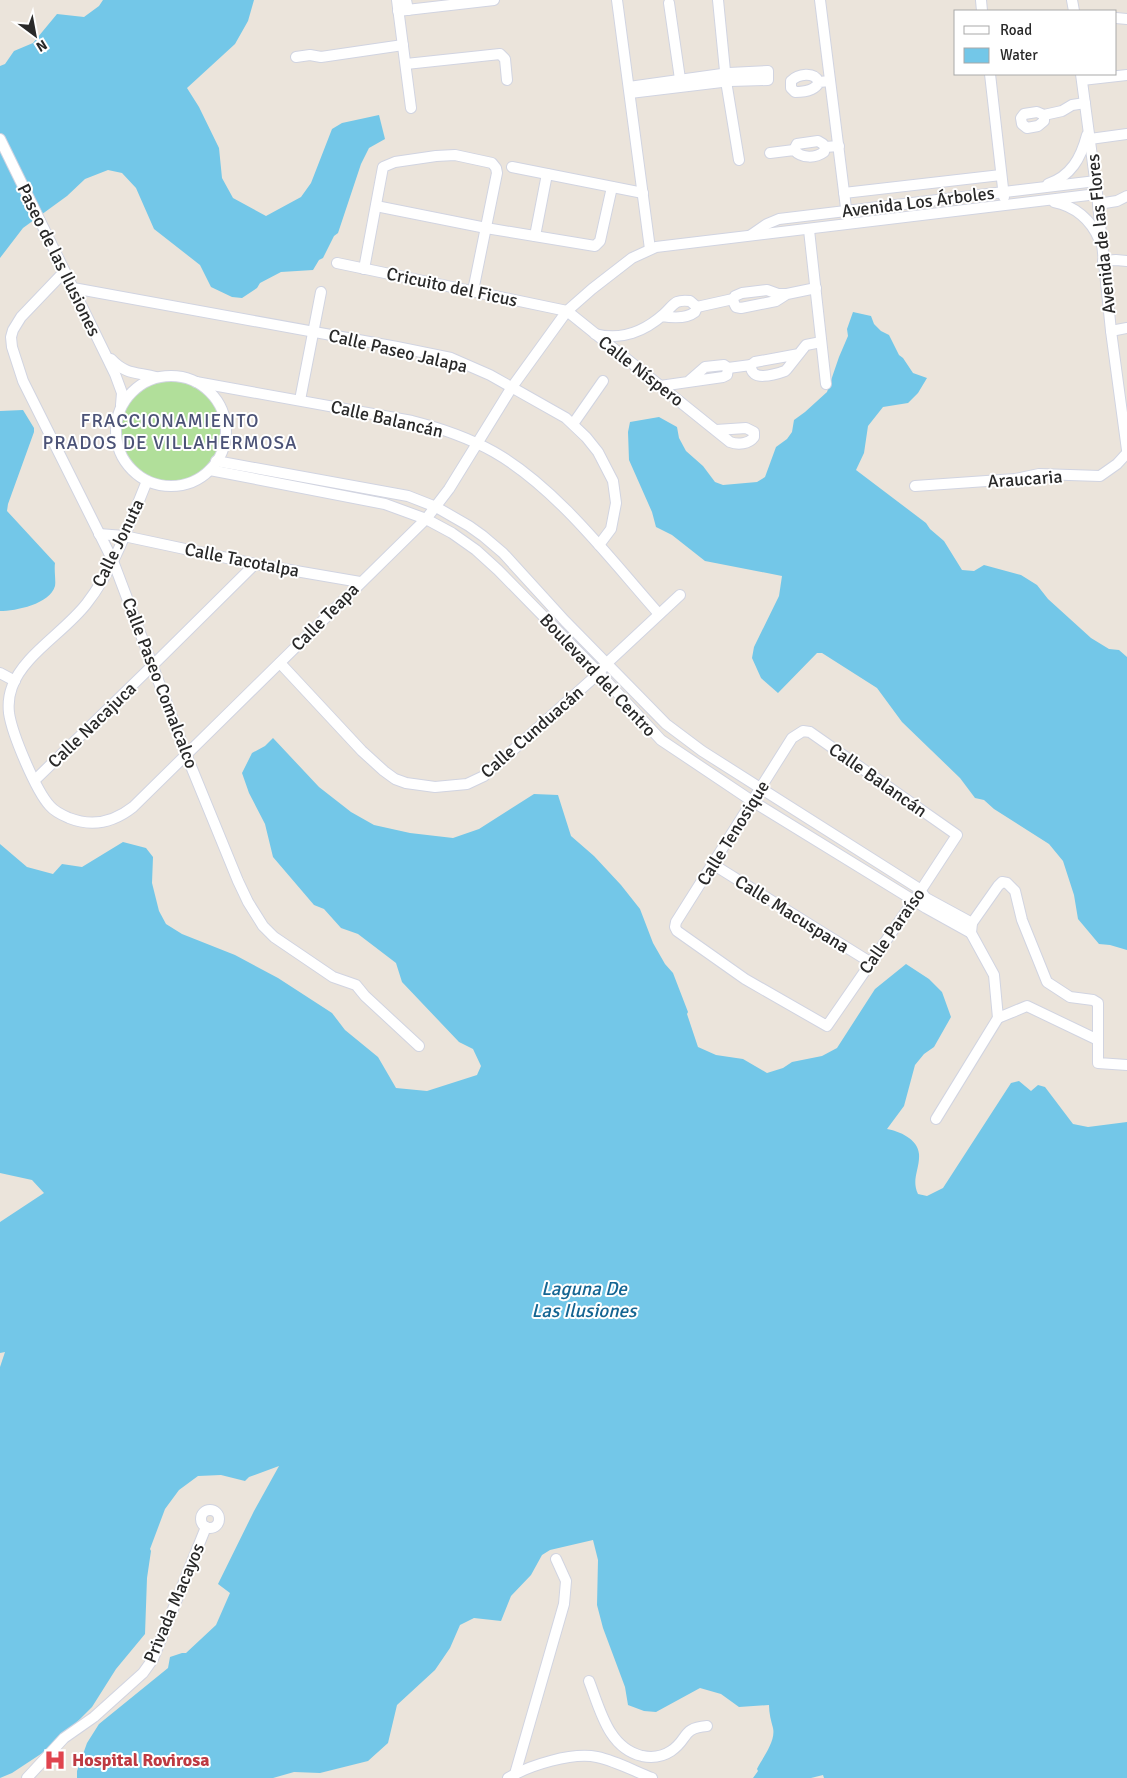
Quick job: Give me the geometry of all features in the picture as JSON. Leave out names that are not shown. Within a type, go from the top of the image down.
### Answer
[{"type":"street","points":[[397,0],[404,7],[403,45],[411,108]]},
{"type":"street","points":[[404,7],[494,0]]},
{"type":"street","points":[[617,0],[650,249]]},
{"type":"street","points":[[718,0],[726,77],[739,160]]},
{"type":"street","points":[[820,0],[824,81],[838,146],[848,225]]},
{"type":"street","points":[[669,3],[684,81]]},
{"type":"street","points":[[296,57],[312,55],[321,58],[403,45]]},
{"type":"street","points":[[406,64],[498,54],[503,55],[505,59],[507,80]]},
{"type":"street","points":[[990,75],[1005,205]]},
{"type":"street","points":[[1082,77],[1127,75]]},
{"type":"street","points":[[629,90],[684,81],[726,77]]},
{"type":"street","name":"Avenida de las Flores","points":[[1082,77],[1096,181],[1112,331],[1123,394],[1127,452]]},
{"type":"street","points":[[1044,115],[1062,111],[1072,105],[1085,103]]},
{"type":"street","points":[[1027,189],[1052,182],[1071,169],[1080,155],[1089,134],[1127,134]]},
{"type":"street","name":"Paseo de las Ilusiones","points":[[0,140],[105,353],[120,387],[121,406]]},
{"type":"street","points":[[770,153],[794,150],[799,155],[806,156],[821,154],[824,152],[825,147],[838,146]]},
{"type":"street","points":[[364,269],[382,170],[386,164],[444,155],[469,158],[491,163],[497,170],[473,291]]},
{"type":"street","points":[[512,167],[643,193]]},
{"type":"street","points":[[535,236],[547,174]]},
{"type":"street","points":[[844,193],[1001,175]]},
{"type":"street","name":"Avenida Los Árboles","points":[[746,238],[779,219],[1096,181]]},
{"type":"street","points":[[376,206],[486,228],[594,246],[599,244],[612,187]]},
{"type":"street","name":"Avenida Los Árboles","points":[[567,311],[605,278],[632,258],[650,249],[1005,205],[1098,199],[1117,201],[1127,196]]},
{"type":"street","points":[[961,197],[963,210]]},
{"type":"street","points":[[1044,201],[1065,205],[1084,217],[1097,234],[1103,259],[1127,261]]},
{"type":"street","points":[[809,230],[826,384]]},
{"type":"street","name":"Cricuito del Ficus","points":[[337,263],[567,311]]},
{"type":"street","name":"Calle Paseo Comalcalco","points":[[64,272],[19,320],[12,335],[12,347],[19,370],[32,400],[113,562],[186,754],[241,888],[263,926],[274,937],[337,979],[358,987],[365,996],[419,1046]]},
{"type":"street","name":"Calle Paseo Jalapa","points":[[73,288],[450,358],[470,365],[561,415],[573,424],[598,452],[611,476],[616,503],[614,522],[599,545]]},
{"type":"street","points":[[697,307],[733,299],[736,306],[741,308],[776,301],[787,294],[816,288]]},
{"type":"street","points":[[300,400],[321,292]]},
{"type":"street","points":[[594,334],[608,336],[627,335],[639,331],[662,316],[670,306],[679,301],[690,301],[697,307]]},
{"type":"street","points":[[662,316],[676,318],[690,315],[695,312],[697,307]]},
{"type":"street","name":"Calle Níspero","points":[[567,311],[716,430]]},
{"type":"street","name":"Calle Teapa","points":[[35,780],[50,806],[57,812],[72,819],[88,823],[98,823],[115,818],[129,810],[436,507],[512,387],[567,311]]},
{"type":"street","points":[[1112,331],[1127,328]]},
{"type":"street","points":[[752,365],[753,374],[758,376],[781,373],[787,369],[806,345],[821,342]]},
{"type":"street","points":[[105,353],[118,366],[129,372],[156,377],[178,376],[196,382],[216,398],[224,417],[226,428],[225,441],[213,466],[196,480],[168,486],[147,481],[131,469],[120,452],[116,438],[116,428],[121,406],[129,394],[138,386],[156,377]]},
{"type":"street","points":[[660,386],[723,377],[728,368],[752,365],[755,362],[799,354]]},
{"type":"street","points":[[573,424],[603,381]]},
{"type":"street","name":"Calle Balancán","points":[[196,382],[423,424],[477,443],[507,460],[557,502],[599,545],[659,614]]},
{"type":"street","name":"Araucaria","points":[[914,486],[1015,479],[1039,474],[1100,476],[1118,464],[1127,452]]},
{"type":"street","name":"Boulevard del Centro","points":[[213,466],[396,493],[436,507],[474,529],[503,553],[561,617],[671,729],[702,751],[920,890],[929,904]]},
{"type":"street","name":"Boulevard del Centro","points":[[213,466],[384,504],[426,518],[464,541],[487,559],[599,673],[660,740],[752,800],[914,899],[929,904],[971,928]]},
{"type":"street","name":"Calle Jonuta","points":[[35,780],[10,720],[9,701],[15,681],[26,663],[88,603],[113,562],[147,481]]},
{"type":"street","name":"Calle Tacotalpa","points":[[99,534],[124,536],[255,564],[360,582]]},
{"type":"street","name":"Calle Nacajuca","points":[[35,780],[255,564]]},
{"type":"street","name":"Calle Cunduacán","points":[[280,663],[362,751],[395,779],[406,783],[435,787],[467,784],[484,776],[599,673],[680,595]]},
{"type":"street","points":[[0,673],[15,681]]},
{"type":"street","name":"Calle Balancán","points":[[797,733],[803,731],[810,732],[957,835]]},
{"type":"street","name":"Calle Tenosique","points":[[797,733],[752,800],[714,865],[676,922],[675,927],[680,933],[745,979],[826,1026]]},
{"type":"street","name":"Calle Paraíso","points":[[826,1026],[957,835]]},
{"type":"street","name":"Calle Macuspana","points":[[714,865],[870,962]]},
{"type":"street","points":[[998,1018],[994,975],[971,928],[1000,884],[1004,882],[1012,887],[1022,920],[1047,982],[1070,997],[1093,1000],[1098,1003],[1098,1063],[1127,1066]]},
{"type":"street","points":[[936,1119],[998,1018],[1027,1006],[1098,1040]]},
{"type":"street","name":"Privada Macayos","points":[[27,1778],[64,1738],[94,1717],[143,1673],[148,1666],[206,1527]]},
{"type":"street","points":[[512,1776],[564,1604],[566,1581],[556,1559]]},
{"type":"street","points":[[589,1681],[605,1723],[622,1747],[632,1753],[646,1757],[659,1756],[674,1748],[690,1730],[696,1727],[707,1726]]},
{"type":"street","points":[[625,1767],[632,1753]]},
{"type":"street","points":[[512,1776],[542,1764],[578,1757],[596,1757],[652,1778]]},
{"type":"green space","points":[[171,376],[192,380],[210,392],[222,410],[226,431],[222,452],[210,470],[192,482],[171,486],[150,482],[132,470],[120,452],[116,431],[120,410],[132,392],[150,380]]},
{"type":"water","points":[[103,0],[254,0],[248,21],[235,44],[187,88],[199,107],[219,148],[222,178],[233,198],[266,216],[301,197],[311,183],[332,129],[342,123],[379,115],[385,139],[369,148],[361,164],[338,233],[334,236],[323,258],[319,260],[313,270],[281,272],[260,283],[257,288],[242,298],[232,297],[211,287],[200,265],[154,229],[136,188],[122,173],[108,170],[85,179],[67,196],[23,228],[0,258],[0,66],[5,64],[14,51],[33,43],[57,14],[84,17],[99,6]]},
{"type":"water","points":[[853,312],[871,316],[874,324],[881,331],[889,335],[899,355],[913,373],[927,378],[918,393],[908,403],[883,407],[868,426],[864,453],[856,470],[926,523],[944,541],[962,570],[974,571],[984,565],[1021,575],[1037,585],[1048,599],[1091,638],[1109,649],[1119,650],[1127,657],[1127,950],[1099,944],[1078,919],[1074,895],[1063,861],[1049,844],[994,809],[984,800],[975,798],[960,778],[902,722],[877,688],[822,653],[817,653],[778,693],[761,678],[752,658],[754,647],[779,596],[782,576],[705,561],[672,535],[656,527],[652,512],[629,460],[628,432],[630,422],[659,417],[677,427],[679,438],[686,451],[703,466],[715,482],[723,485],[757,482],[765,477],[776,447],[787,439],[792,432],[794,420],[827,392],[848,336],[847,329]]},
{"type":"water","points":[[23,410],[34,428],[34,432],[7,511],[55,563],[55,586],[47,598],[40,602],[15,610],[0,611],[0,411]]},
{"type":"water","name":"Laguna De Las Ilusiones","points":[[273,738],[319,787],[351,812],[374,825],[410,833],[453,838],[479,829],[534,794],[558,795],[571,836],[594,856],[640,909],[653,943],[665,964],[673,973],[688,1012],[687,1014],[698,1047],[716,1055],[743,1059],[767,1073],[783,1068],[792,1062],[822,1056],[837,1048],[875,989],[906,964],[929,979],[942,992],[951,1017],[934,1047],[924,1054],[915,1065],[904,1106],[887,1129],[912,1140],[918,1149],[919,1159],[915,1184],[918,1194],[927,1196],[943,1188],[1011,1083],[1019,1081],[1031,1091],[1038,1085],[1045,1087],[1073,1124],[1088,1127],[1127,1122],[1127,1778],[824,1778],[823,1775],[811,1778],[753,1778],[773,1738],[769,1705],[739,1707],[721,1694],[700,1688],[656,1712],[644,1711],[628,1705],[625,1687],[603,1628],[597,1605],[598,1560],[593,1540],[550,1550],[542,1555],[531,1575],[511,1596],[501,1621],[474,1618],[460,1625],[450,1648],[435,1670],[397,1705],[388,1743],[368,1761],[320,1773],[294,1772],[273,1778],[77,1778],[77,1771],[87,1743],[99,1724],[168,1668],[170,1657],[186,1653],[216,1625],[230,1593],[218,1584],[254,1511],[279,1466],[249,1477],[245,1481],[221,1475],[198,1476],[179,1490],[165,1509],[150,1549],[145,1634],[116,1669],[92,1707],[53,1746],[12,1773],[0,1778],[0,1367],[5,1352],[0,1353],[0,1222],[44,1193],[32,1180],[0,1173],[0,844],[27,867],[53,874],[62,864],[82,867],[123,842],[146,848],[153,857],[152,883],[159,911],[166,924],[182,934],[235,955],[278,978],[332,1013],[345,1030],[378,1057],[396,1088],[427,1091],[477,1075],[481,1066],[473,1049],[459,1042],[402,982],[396,963],[358,934],[341,928],[324,909],[314,905],[273,857],[265,824],[249,793],[242,773],[252,753],[265,746]]},
{"type":"place","name":"Hospital Rovirosa","points":[[55,1760]]},
{"type":"district","name":"FRACCIONAMIENTO PRADOS DE VILLAHERMOSA","points":[[170,431]]}]
